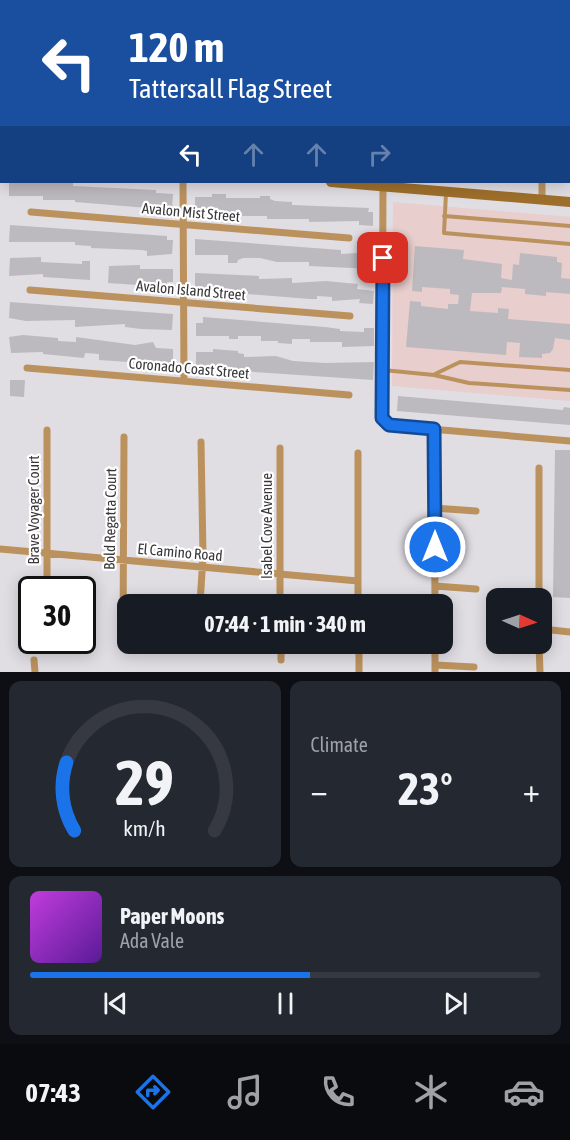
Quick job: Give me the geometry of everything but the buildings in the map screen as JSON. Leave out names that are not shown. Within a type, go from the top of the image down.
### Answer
[{"type":"street","points":[[183,183],[184,381]]},
{"type":"street","points":[[344,183],[570,202]]},
{"type":"street","points":[[542,183],[542,199]]},
{"type":"street","points":[[383,186],[382,412],[385,422],[389,425],[570,441]]},
{"type":"street","name":"Avalon Mist Street","points":[[31,212],[349,238]]},
{"type":"street","name":"Avalon Island Street","points":[[30,290],[350,316]]},
{"type":"street","name":"Coronado Coast Street","points":[[27,368],[349,395]]},
{"type":"street","points":[[434,429],[435,594]]},
{"type":"street","name":"Brave Voyager Court","points":[[46,430],[47,576]]},
{"type":"street","name":"Bold Regatta Court","points":[[123,594],[124,436]]},
{"type":"street","points":[[200,594],[201,442]]},
{"type":"street","name":"Isabel Cove Avenue","points":[[280,447],[280,594]]},
{"type":"street","points":[[358,453],[358,594]]},
{"type":"street","points":[[539,468],[539,588]]},
{"type":"street","points":[[434,508],[476,511]]},
{"type":"street","name":"El Camino Road","points":[[0,549],[358,581]]},
{"type":"street","points":[[435,586],[476,589]]},
{"type":"street","points":[[552,630],[570,632]]},
{"type":"street","points":[[281,654],[281,660]]},
{"type":"street","points":[[359,654],[359,672]]},
{"type":"street","points":[[539,654],[540,672]]},
{"type":"street","points":[[34,660],[35,672]]},
{"type":"street","points":[[435,668],[474,667]]},
{"type":"lane","points":[[446,191],[442,230],[449,235],[570,244]]},
{"type":"lane","points":[[444,216],[570,226]]},
{"type":"lane","points":[[434,375],[460,362],[570,370]]},
{"type":"lane","points":[[383,370],[434,375],[469,383],[570,390]]},
{"type":"shaded area","points":[[393,202],[570,217],[570,401],[392,386]]},
{"type":"route","points":[[383,258],[382,418],[389,425],[434,429],[435,547]]}]
